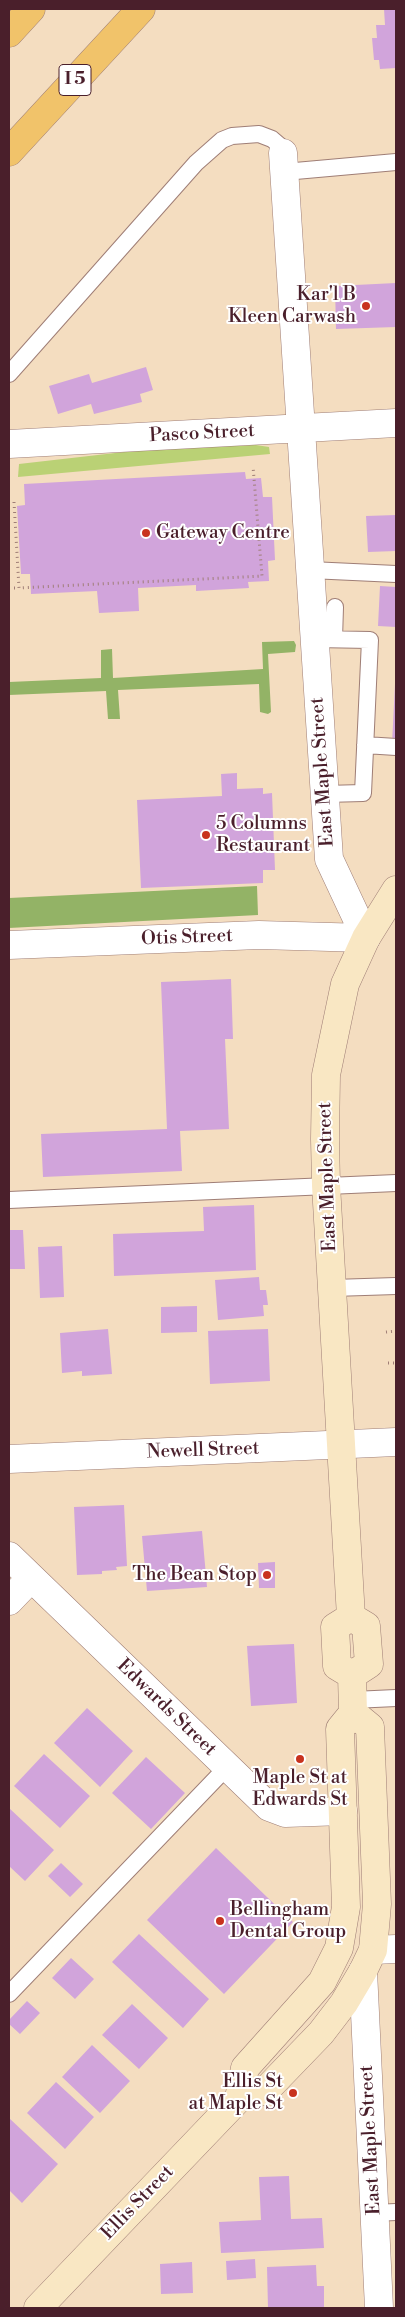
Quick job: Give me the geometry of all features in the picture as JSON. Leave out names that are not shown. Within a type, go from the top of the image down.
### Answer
[{"type":"highway","points":[[9,33],[30,9]]},
{"type":"highway","name":"I 5","points":[[9,152],[141,9]]},
{"type":"main road","points":[[366,938],[396,890]]},
{"type":"main road","name":"East Maple Street","points":[[366,938],[345,984],[326,1075],[325,1139],[351,1617],[335,1627],[337,1666],[370,1727],[378,1957]]},
{"type":"main road","points":[[353,1696],[340,1729],[346,1907],[342,1935],[334,1960],[322,1982],[245,2068],[238,2098],[266,2090],[321,2033],[378,1957]]},
{"type":"main road","name":"Ellis Street","points":[[38,2308],[238,2098]]},
{"type":"street","name":"East Maple Street","points":[[284,162],[310,570],[324,639],[325,794],[329,859],[366,938]]},
{"type":"street","name":"Pasco Street","points":[[9,444],[396,423]]},
{"type":"street","name":"Otis Street","points":[[9,945],[259,935],[366,938]]},
{"type":"street","name":"Newell Street","points":[[9,1459],[396,1442]]},
{"type":"street","name":"Edwards Street","points":[[9,1556],[269,1806],[279,1812],[343,1811]]},
{"type":"street","points":[[9,1601],[31,1578]]},
{"type":"street","name":"East Maple Street","points":[[378,1957],[385,2213],[379,2308]]},
{"type":"lane","points":[[9,374],[196,162],[222,140],[232,136],[260,134],[272,139],[279,145],[284,162],[396,162]]},
{"type":"lane","points":[[310,570],[396,574]]},
{"type":"lane","points":[[325,794],[363,793],[370,640],[324,639],[335,607]]},
{"type":"lane","points":[[365,745],[396,747]]},
{"type":"lane","points":[[9,1200],[396,1183]]},
{"type":"lane","points":[[332,1288],[396,1286]]},
{"type":"lane","points":[[353,1696],[396,1698]]},
{"type":"lane","points":[[9,1994],[228,1767]]},
{"type":"path","points":[[9,588],[262,576],[253,466]]},
{"type":"path","points":[[14,502],[19,588]]},
{"type":"path","points":[[386,1332],[396,1331]]},
{"type":"path","points":[[388,1363],[396,1363]]},
{"type":"green space","points":[[256,445],[269,447],[270,454],[18,477],[19,464],[159,448]]},
{"type":"green space","points":[[294,641],[296,645],[295,652],[268,654],[271,712],[268,714],[260,712],[259,684],[118,690],[120,719],[108,719],[106,691],[9,695],[9,682],[101,678],[101,650],[112,649],[113,678],[263,669],[262,642]]},
{"type":"green space","points":[[257,886],[258,915],[9,928],[9,898]]},
{"type":"building","points":[[384,9],[396,9],[396,68],[380,69],[379,60],[374,60],[372,38],[377,38],[376,25],[385,25]]},
{"type":"building","name":"Kar'l B Kleen Carwash","points":[[396,283],[396,327],[336,329],[335,286]]},
{"type":"building","points":[[146,367],[153,390],[140,394],[142,402],[94,414],[91,404],[58,414],[49,386],[89,374],[92,383]]},
{"type":"building","name":"Gateway Centre","points":[[245,472],[246,479],[261,478],[263,497],[272,497],[275,560],[268,561],[269,581],[248,582],[249,588],[196,591],[196,585],[138,588],[139,611],[99,613],[97,591],[31,594],[30,574],[21,574],[17,506],[25,505],[24,484]]},
{"type":"building","points":[[396,515],[396,551],[368,552],[366,516]]},
{"type":"building","points":[[380,586],[396,587],[396,627],[378,626]]},
{"type":"building","points":[[395,684],[396,744],[392,744]]},
{"type":"building","name":"5 Columns Restaurant","points":[[237,773],[237,789],[263,788],[263,794],[272,793],[275,870],[263,870],[263,883],[141,888],[137,800],[222,796],[221,774]]},
{"type":"building","points":[[231,979],[233,1039],[225,1039],[229,1129],[180,1131],[182,1171],[43,1177],[41,1134],[167,1129],[161,982]]},
{"type":"building","points":[[254,1205],[256,1270],[114,1276],[113,1234],[204,1231],[203,1207]]},
{"type":"building","points":[[9,1230],[23,1230],[25,1269],[9,1269]]},
{"type":"building","points":[[62,1246],[64,1297],[40,1298],[38,1247]]},
{"type":"building","points":[[259,1277],[260,1290],[266,1290],[268,1305],[263,1305],[264,1316],[218,1320],[215,1280]]},
{"type":"building","points":[[197,1306],[197,1332],[161,1333],[161,1307]]},
{"type":"building","points":[[108,1329],[112,1374],[82,1376],[82,1371],[62,1373],[60,1333]]},
{"type":"building","points":[[268,1329],[270,1381],[210,1384],[208,1331]]},
{"type":"building","points":[[124,1505],[127,1566],[116,1567],[117,1570],[102,1571],[102,1574],[77,1575],[74,1507]]},
{"type":"building","points":[[202,1531],[207,1587],[147,1591],[142,1536]]},
{"type":"building","name":"The Bean Stop","points":[[275,1562],[275,1588],[259,1588],[258,1563]]},
{"type":"building","points":[[294,1644],[297,1703],[251,1706],[247,1646]]},
{"type":"building","points":[[87,1708],[133,1751],[100,1787],[54,1743]]},
{"type":"building","points":[[44,1754],[90,1796],[60,1828],[14,1786]]},
{"type":"building","points":[[146,1757],[185,1793],[151,1829],[112,1793]]},
{"type":"building","points":[[9,1808],[54,1850],[25,1881],[9,1866]]},
{"type":"building","name":"Bellingham Dental Group","points":[[216,1848],[293,1922],[224,1994],[147,1920]]},
{"type":"building","points":[[61,1863],[83,1884],[70,1897],[48,1876]]},
{"type":"building","points":[[139,1934],[209,1999],[183,2028],[112,1962]]},
{"type":"building","points":[[71,1958],[94,1979],[75,1999],[52,1978]]},
{"type":"building","points":[[27,2001],[40,2013],[20,2034],[9,2024],[9,2020]]},
{"type":"building","points":[[132,2004],[168,2038],[139,2069],[102,2035]]},
{"type":"building","points":[[92,2045],[130,2081],[100,2113],[62,2077]]},
{"type":"building","points":[[56,2082],[94,2117],[65,2149],[27,2113]]},
{"type":"building","points":[[9,2118],[58,2164],[22,2203],[9,2190]]},
{"type":"building","points":[[289,2176],[291,2219],[322,2218],[324,2248],[221,2253],[219,2222],[261,2220],[259,2177]]},
{"type":"building","points":[[255,2259],[256,2278],[227,2280],[226,2261]]},
{"type":"building","points":[[192,2262],[193,2293],[161,2294],[160,2264]]},
{"type":"building","points":[[316,2265],[317,2286],[324,2286],[324,2308],[268,2308],[267,2267]]},
{"type":"place","name":"Kar'l B Kleen Carwash","points":[[366,306]]},
{"type":"place","name":"Gateway Centre","points":[[146,533]]},
{"type":"place","name":"5 Columns Restaurant","points":[[206,835]]},
{"type":"place","name":"The Bean Stop","points":[[267,1575]]},
{"type":"place","name":"Maple St at Edwards St","points":[[300,1759]]},
{"type":"place","name":"Bellingham Dental Group","points":[[220,1921]]},
{"type":"place","name":"Ellis St at Maple St","points":[[293,2093]]}]
